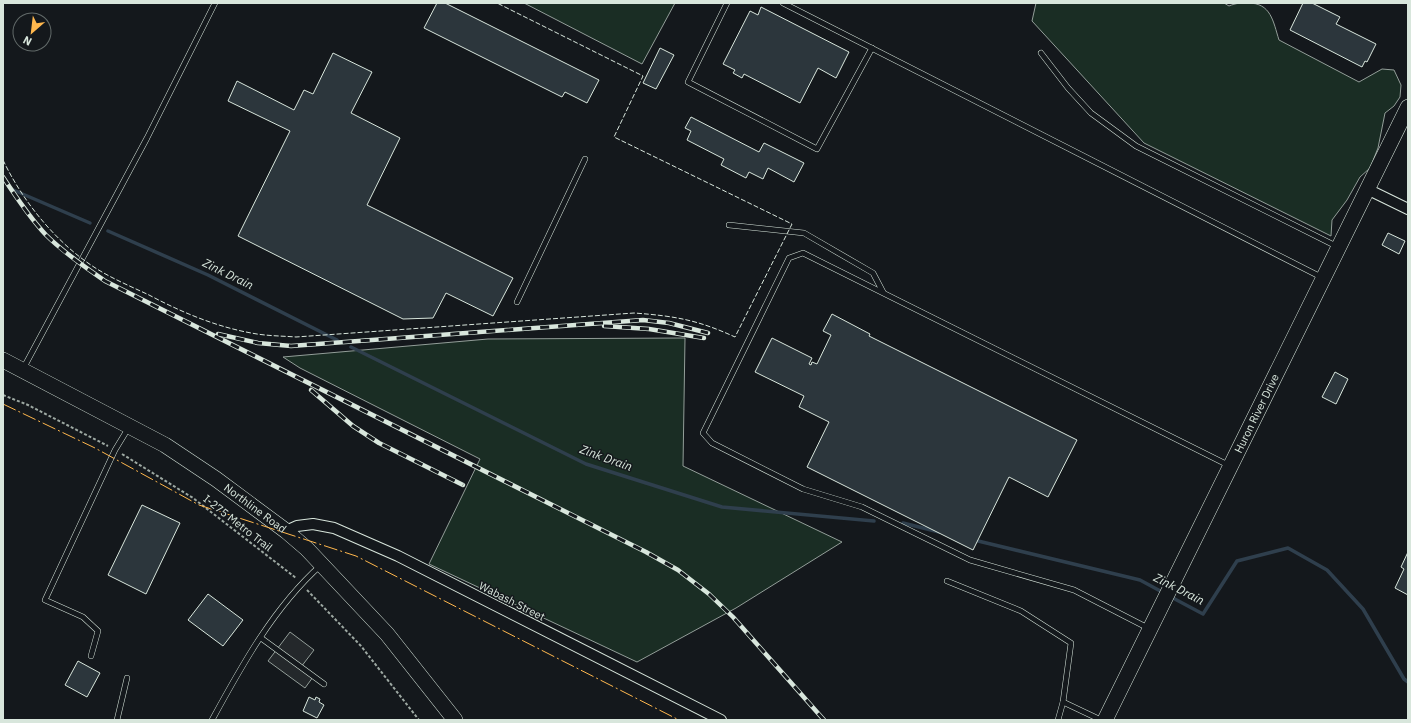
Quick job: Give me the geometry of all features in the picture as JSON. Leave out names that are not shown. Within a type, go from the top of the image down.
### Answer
[{"type":"street","name":"Huron River Drive","points":[[1105,720],[1408,107]]},
{"type":"street","points":[[1368,189],[1408,209]]},
{"type":"street","name":"Northline Road","points":[[3,360],[165,445],[216,479],[286,532],[322,565],[387,634],[455,720]]},
{"type":"street","name":"Wabash Street","points":[[286,532],[297,526],[313,524],[334,528],[398,556],[721,720]]},
{"type":"lane","points":[[23,370],[147,138],[215,3]]},
{"type":"lane","points":[[727,3],[688,82],[817,149],[872,48]]},
{"type":"lane","points":[[783,3],[1323,278]]},
{"type":"lane","points":[[1042,53],[1068,88],[1091,113],[1136,146],[1339,247]]},
{"type":"lane","points":[[517,302],[585,159]]},
{"type":"lane","points":[[729,225],[804,233],[873,273],[884,293]]},
{"type":"lane","points":[[1149,629],[1074,590],[970,560],[862,507],[803,489],[712,443],[703,433],[789,258],[803,253],[1230,466]]},
{"type":"lane","points":[[92,656],[98,631],[83,617],[45,600],[115,450],[129,426]]},
{"type":"lane","points":[[212,720],[246,659],[301,584],[322,565]]},
{"type":"lane","points":[[947,581],[1020,611],[1071,643],[1063,702],[1058,720]]},
{"type":"lane","points":[[261,638],[324,684]]},
{"type":"lane","points":[[117,720],[127,678]]},
{"type":"lane","points":[[1063,702],[1101,720]]},
{"type":"path","name":"I-275 Metro Trail","points":[[3,395],[28,405],[115,450],[193,498],[293,576],[361,646],[418,720]]},
{"type":"green space","points":[[524,3],[675,3],[642,64]]},
{"type":"green space","points":[[1036,3],[1224,3],[1229,6],[1241,3],[1256,4],[1262,6],[1270,14],[1279,40],[1359,82],[1382,69],[1394,70],[1401,85],[1400,97],[1394,106],[1385,113],[1378,148],[1370,168],[1360,177],[1347,200],[1332,220],[1331,236],[1144,143],[1032,21]]},
{"type":"green space","points":[[685,338],[683,466],[842,542],[736,608],[637,662],[429,564],[480,459],[300,368],[283,357],[488,339]]},
{"type":"shaded area","points":[[290,632],[314,650],[301,667],[313,677],[305,688],[268,661]]},
{"type":"building","points":[[437,3],[445,3],[599,80],[587,103],[565,92],[562,97],[424,28]]},
{"type":"building","points":[[1303,3],[1312,3],[1340,17],[1336,24],[1376,44],[1367,62],[1365,61],[1362,67],[1290,30]]},
{"type":"building","points":[[761,7],[849,52],[836,78],[818,68],[800,103],[744,74],[742,78],[733,73],[735,70],[723,64],[750,11],[758,15]]},
{"type":"building","points":[[660,48],[674,55],[656,89],[643,83]]},
{"type":"building","points":[[333,53],[372,72],[351,113],[400,138],[367,205],[513,278],[493,316],[446,293],[433,318],[403,319],[238,236],[290,131],[228,101],[237,81],[294,110],[304,90],[313,94]]},
{"type":"building","points":[[691,117],[759,152],[764,143],[804,163],[794,182],[768,168],[763,179],[749,172],[746,178],[721,165],[724,159],[687,140],[691,131],[685,128]]},
{"type":"building","points":[[1388,233],[1405,241],[1399,254],[1382,245]]},
{"type":"building","points":[[832,314],[870,334],[869,336],[1077,440],[1048,497],[1009,477],[973,550],[807,467],[829,422],[799,407],[804,396],[755,372],[772,338],[812,358],[809,364],[811,365],[812,362],[817,364],[831,335],[823,331]]},
{"type":"building","points":[[1335,372],[1348,379],[1336,404],[1322,397]]},
{"type":"building","points":[[142,505],[180,523],[146,594],[108,575]]},
{"type":"building","points":[[1408,552],[1408,595],[1395,588],[1404,569],[1401,567]]},
{"type":"building","points":[[208,594],[243,620],[223,646],[188,620]]},
{"type":"building","points":[[78,661],[100,673],[87,697],[65,685]]},
{"type":"building","points":[[309,697],[315,700],[316,697],[320,699],[319,702],[324,705],[317,718],[303,711]]},
{"type":"waterway","name":"Zink Drain","points":[[11,189],[90,223]]},
{"type":"waterway","name":"Zink Drain","points":[[108,231],[208,275],[337,340]]},
{"type":"waterway","name":"Zink Drain","points":[[351,347],[586,464],[722,507],[874,521]]},
{"type":"waterway","name":"Zink Drain","points":[[903,523],[939,532]]},
{"type":"waterway","name":"Zink Drain","points":[[974,540],[1140,580],[1164,593]]},
{"type":"waterway","name":"Zink Drain","points":[[1171,597],[1203,614],[1237,561],[1288,548],[1327,570],[1363,609],[1404,679],[1408,682]]},
{"type":"railway","points":[[3,177],[18,200],[46,235],[67,254],[105,281],[646,552],[678,570],[709,594],[733,617],[824,720]]},
{"type":"railway","points":[[218,334],[258,343],[291,346],[643,320],[669,323],[708,333]]},
{"type":"railway","points":[[604,326],[649,329],[704,338]]},
{"type":"railway","points":[[311,390],[353,426],[379,443],[463,485]]},
{"type":"fence","points":[[3,160],[20,191],[42,221],[82,259],[109,276],[175,308],[229,328],[262,335],[296,337],[634,313],[674,317],[709,326],[735,337],[792,224],[614,137],[643,76],[497,3]]},
{"type":"power","points":[[3,404],[95,448],[199,505],[356,556],[679,720]]}]
